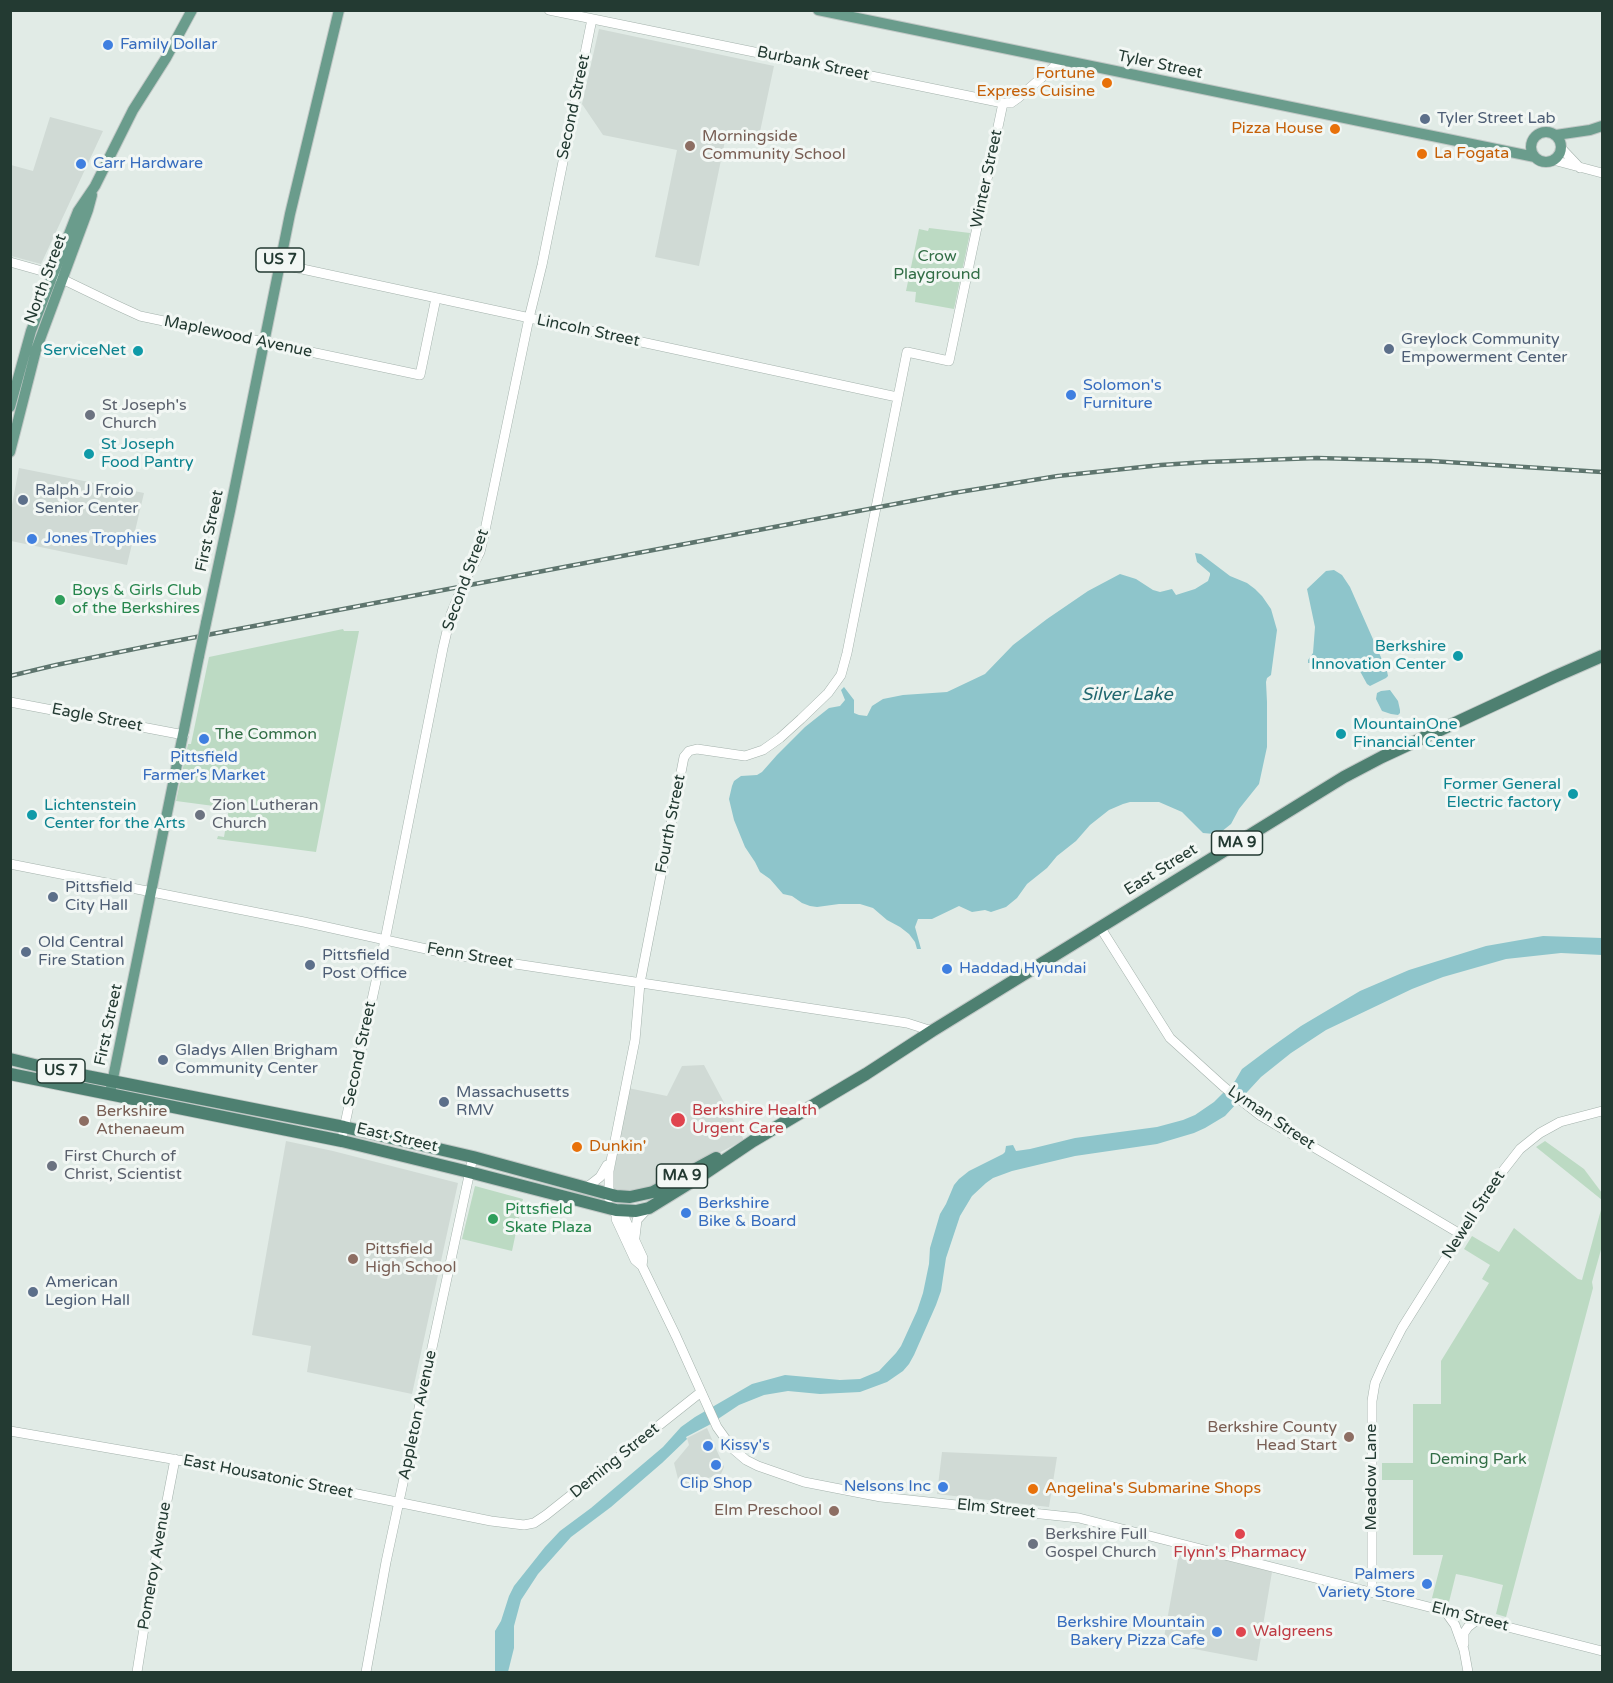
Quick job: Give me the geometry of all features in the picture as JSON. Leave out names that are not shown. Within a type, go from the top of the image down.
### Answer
[{"type":"highway","name":"East Street","points":[[13,1075],[342,1141],[616,1210],[636,1211],[649,1208],[753,1141],[866,1074],[1100,927],[1364,766],[1602,656]]},
{"type":"highway","name":"East Street","points":[[10,1059],[51,1070],[112,1080],[344,1127],[473,1157],[609,1195],[630,1197],[653,1191],[753,1141]]},
{"type":"highway","points":[[159,1105],[168,1098],[192,1103],[200,1098]]},
{"type":"main road","name":"North Street","points":[[10,452],[36,350],[78,211],[94,186],[133,110],[166,58],[192,10]]},
{"type":"main road","name":"First Street","points":[[109,1094],[279,264],[339,10]]},
{"type":"main road","name":"Tyler Street","points":[[818,10],[1535,157]]},
{"type":"main road","points":[[1556,135],[1602,126]]},
{"type":"main road","points":[[1562,147],[1590,130]]},
{"type":"main road","points":[[1542,132],[1556,135],[1562,147],[1560,153],[1553,160],[1544,162],[1537,159],[1532,149],[1532,141],[1535,137],[1542,132]]},
{"type":"main road","name":"Tyler Street","points":[[1496,149],[1522,146],[1532,141]]},
{"type":"main road","name":"North Street","points":[[10,407],[31,331],[57,277]]},
{"type":"street","name":"Burbank Street","points":[[549,10],[577,13],[592,19],[1004,103]]},
{"type":"street","name":"Second Street","points":[[342,1141],[443,648],[458,597],[480,552],[485,532],[592,19]]},
{"type":"street","points":[[1004,103],[1011,103],[1018,98],[1062,60]]},
{"type":"street","name":"Winter Street","points":[[907,352],[949,361],[1004,103]]},
{"type":"street","points":[[1562,147],[1580,168]]},
{"type":"street","points":[[1553,160],[1602,173]]},
{"type":"street","name":"Maplewood Avenue","points":[[10,262],[57,277],[140,316],[420,375],[436,298]]},
{"type":"street","name":"Lincoln Street","points":[[279,264],[897,397]]},
{"type":"street","name":"Fourth Street","points":[[616,1210],[609,1195],[611,1157],[634,1040],[640,983],[685,755],[697,749],[745,756],[763,750],[801,719],[828,693],[842,675],[907,352]]},
{"type":"street","name":"Eagle Street","points":[[10,702],[183,735]]},
{"type":"street","name":"Fenn Street","points":[[10,864],[152,891],[461,956],[907,1023],[932,1031]]},
{"type":"street","name":"Lyman Street","points":[[1100,927],[1170,1038],[1224,1087],[1242,1102],[1299,1139],[1462,1235]]},
{"type":"street","name":"Newell Street","points":[[1384,1363],[1402,1329],[1502,1172],[1520,1149],[1540,1133],[1560,1122],[1602,1111]]},
{"type":"street","name":"Appleton Avenue","points":[[366,1672],[382,1583],[473,1157]]},
{"type":"street","name":"Fourth Street","points":[[586,1188],[600,1177],[611,1157]]},
{"type":"street","points":[[635,1239],[637,1220],[649,1208]]},
{"type":"street","name":"Elm Street","points":[[616,1210],[624,1216],[635,1239],[643,1258],[642,1266]]},
{"type":"street","name":"Elm Street","points":[[616,1210],[616,1219],[635,1260],[642,1266],[717,1427],[732,1449],[746,1460],[763,1468],[804,1482],[881,1497],[1079,1518],[1602,1651]]},
{"type":"street","name":"Meadow Lane","points":[[1372,1592],[1372,1401],[1375,1383],[1384,1363]]},
{"type":"street","name":"Deming Street","points":[[526,1525],[546,1515],[703,1396]]},
{"type":"street","name":"East Housatonic Street","points":[[10,1431],[175,1459],[508,1524],[526,1525]]},
{"type":"street","name":"Pomeroy Avenue","points":[[136,1672],[175,1459]]},
{"type":"street","points":[[1445,1611],[1455,1625],[1464,1650],[1468,1672]]},
{"type":"street","points":[[1464,1650],[1464,1633],[1477,1620]]},
{"type":"shaded area","name":"Morningside Community School","points":[[599,29],[774,66],[758,141],[726,136],[699,266],[655,257],[677,150],[603,135],[582,104]]},
{"type":"shaded area","points":[[50,117],[103,131],[41,264],[11,256],[11,165],[33,171]]},
{"type":"shaded area","points":[[19,468],[144,493],[127,565],[11,541],[11,510]]},
{"type":"shaded area","points":[[704,1065],[744,1140],[647,1190],[623,1195],[611,1189],[628,1088],[667,1096],[682,1066]]},
{"type":"shaded area","name":"Pittsfield High School","points":[[286,1141],[458,1183],[412,1394],[307,1372],[311,1346],[252,1335]]},
{"type":"shaded area","points":[[707,1428],[724,1467],[721,1474],[680,1487],[674,1463],[689,1445],[687,1438]]},
{"type":"shaded area","points":[[942,1452],[1057,1457],[1049,1507],[937,1494]]},
{"type":"shaded area","points":[[1180,1548],[1272,1572],[1257,1661],[1163,1643]]},
{"type":"green space","name":"Crow Playground","points":[[929,228],[970,233],[954,309],[915,302],[916,292],[906,291],[919,229],[928,231]]},
{"type":"green space","name":"The Common","points":[[343,629],[344,631],[359,631],[316,852],[217,839],[218,836],[224,837],[229,808],[176,801],[188,744],[191,744],[209,657]]},
{"type":"green space","points":[[1545,1141],[1584,1169],[1602,1193],[1602,1200],[1536,1147]]},
{"type":"green space","name":"Pittsfield Skate Plaza","points":[[475,1186],[523,1199],[512,1251],[462,1239]]},
{"type":"green space","name":"Deming Park","points":[[1602,1206],[1602,1246],[1592,1282],[1593,1288],[1506,1617],[1496,1614],[1503,1585],[1456,1574],[1449,1602],[1432,1598],[1443,1555],[1413,1555],[1413,1480],[1382,1480],[1382,1463],[1413,1463],[1413,1404],[1441,1404],[1441,1361],[1489,1283],[1482,1279],[1490,1265],[1464,1249],[1472,1236],[1499,1252],[1514,1228],[1582,1280]]},
{"type":"water","name":"Silver Lake","points":[[1195,553],[1201,554],[1230,576],[1255,589],[1271,609],[1277,630],[1271,675],[1266,682],[1267,747],[1259,784],[1239,809],[1231,824],[1221,832],[1203,833],[1182,812],[1159,802],[1123,804],[1109,810],[1090,825],[1006,907],[991,912],[985,910],[972,912],[959,906],[932,919],[918,919],[915,927],[921,949],[917,949],[909,934],[873,908],[860,904],[810,906],[792,896],[783,894],[770,879],[760,872],[745,847],[734,820],[729,799],[734,781],[741,776],[757,775],[762,772],[805,727],[829,708],[840,706],[845,700],[841,690],[844,687],[854,700],[854,713],[867,716],[872,706],[883,699],[903,695],[947,692],[985,674],[1013,645],[1047,619],[1088,591],[1120,574],[1136,579],[1160,592],[1172,589],[1176,595],[1195,589],[1208,581],[1210,573],[1197,562]]},
{"type":"water","points":[[1334,570],[1342,575],[1350,587],[1387,671],[1386,678],[1370,686],[1355,662],[1325,669],[1313,667],[1311,663],[1308,663],[1313,653],[1315,627],[1307,589],[1326,571]]},
{"type":"water","points":[[1390,690],[1398,701],[1400,713],[1398,715],[1382,711],[1376,699],[1377,693]]},
{"type":"water","points":[[1543,936],[1602,938],[1602,955],[1561,953],[1506,959],[1443,977],[1412,989],[1326,1030],[1291,1053],[1261,1077],[1225,1116],[1194,1133],[1157,1144],[1075,1156],[1012,1171],[993,1178],[972,1196],[960,1216],[946,1258],[941,1291],[936,1305],[914,1355],[903,1371],[887,1382],[860,1392],[820,1394],[788,1391],[764,1395],[739,1405],[686,1437],[687,1439],[662,1463],[611,1507],[571,1537],[538,1574],[521,1600],[514,1626],[514,1648],[508,1672],[495,1672],[495,1631],[514,1586],[560,1531],[663,1447],[681,1427],[752,1384],[785,1375],[840,1380],[860,1379],[879,1371],[901,1346],[917,1311],[929,1264],[930,1248],[940,1214],[954,1185],[969,1171],[1003,1154],[1006,1146],[1013,1145],[1016,1151],[1030,1149],[1075,1138],[1157,1127],[1183,1120],[1214,1102],[1235,1081],[1242,1069],[1270,1048],[1301,1026],[1360,991],[1409,970],[1486,946]]},
{"type":"railway","points":[[10,676],[149,646],[953,493],[1058,476],[1161,465],[1317,458],[1431,461],[1602,472]]},
{"type":"place","name":"Family Dollar","points":[[108,45]]},
{"type":"place","name":"Fortune Express Cuisine","points":[[1107,83]]},
{"type":"place","name":"Tyler Street Lab","points":[[1425,119]]},
{"type":"place","name":"Pizza House","points":[[1335,129]]},
{"type":"place","name":"Morningside Community School","points":[[690,146]]},
{"type":"place","name":"La Fogata","points":[[1422,154]]},
{"type":"place","name":"Carr Hardware","points":[[81,164]]},
{"type":"place","name":"Greylock Community Empowerment Center","points":[[1389,349]]},
{"type":"place","name":"ServiceNet","points":[[138,351]]},
{"type":"place","name":"Solomon's Furniture","points":[[1071,395]]},
{"type":"place","name":"St Joseph's Church","points":[[90,415]]},
{"type":"place","name":"St Joseph Food Pantry","points":[[89,454]]},
{"type":"place","name":"Ralph J Froio Senior Center","points":[[23,500]]},
{"type":"place","name":"Jones Trophies","points":[[32,539]]},
{"type":"place","name":"Boys & Girls Club of the Berkshires","points":[[60,600]]},
{"type":"place","name":"Berkshire Innovation Center","points":[[1458,656]]},
{"type":"place","name":"MountainOne Financial Center","points":[[1341,734]]},
{"type":"place","name":"Pittsfield Farmer's Market","points":[[204,739]]},
{"type":"place","name":"Former General Electric factory","points":[[1573,794]]},
{"type":"place","name":"Lichtenstein Center for the Arts","points":[[32,815]]},
{"type":"place","name":"Zion Lutheran Church","points":[[200,815]]},
{"type":"place","name":"Pittsfield City Hall","points":[[53,897]]},
{"type":"place","name":"Old Central Fire Station","points":[[26,952]]},
{"type":"place","name":"Pittsfield Post Office","points":[[310,965]]},
{"type":"place","name":"Haddad Hyundai","points":[[947,969]]},
{"type":"place","name":"Gladys Allen Brigham Community Center","points":[[163,1060]]},
{"type":"place","name":"Massachusetts RMV","points":[[444,1102]]},
{"type":"place","name":"Berkshire Health Urgent Care","points":[[678,1120]]},
{"type":"place","name":"Berkshire Athenaeum","points":[[84,1121]]},
{"type":"place","name":"Dunkin'","points":[[577,1147]]},
{"type":"place","name":"First Church of Christ, Scientist","points":[[52,1166]]},
{"type":"place","name":"Berkshire Bike & Board","points":[[686,1213]]},
{"type":"place","name":"Pittsfield Skate Plaza","points":[[493,1219]]},
{"type":"place","name":"Pittsfield High School","points":[[353,1259]]},
{"type":"place","name":"American Legion Hall","points":[[33,1292]]},
{"type":"place","name":"Berkshire County Head Start","points":[[1349,1437]]},
{"type":"place","name":"Kissy's","points":[[708,1446]]},
{"type":"place","name":"Clip Shop","points":[[716,1465]]},
{"type":"place","name":"Nelsons Inc","points":[[943,1487]]},
{"type":"place","name":"Angelina's Submarine Shops","points":[[1033,1489]]},
{"type":"place","name":"Elm Preschool","points":[[834,1511]]},
{"type":"place","name":"Flynn's Pharmacy","points":[[1240,1534]]},
{"type":"place","name":"Berkshire Full Gospel Church","points":[[1033,1544]]},
{"type":"place","name":"Palmers Variety Store","points":[[1427,1584]]},
{"type":"place","name":"Berkshire Mountain Bakery Pizza Cafe","points":[[1217,1632]]},
{"type":"place","name":"Walgreens","points":[[1241,1632]]}]
